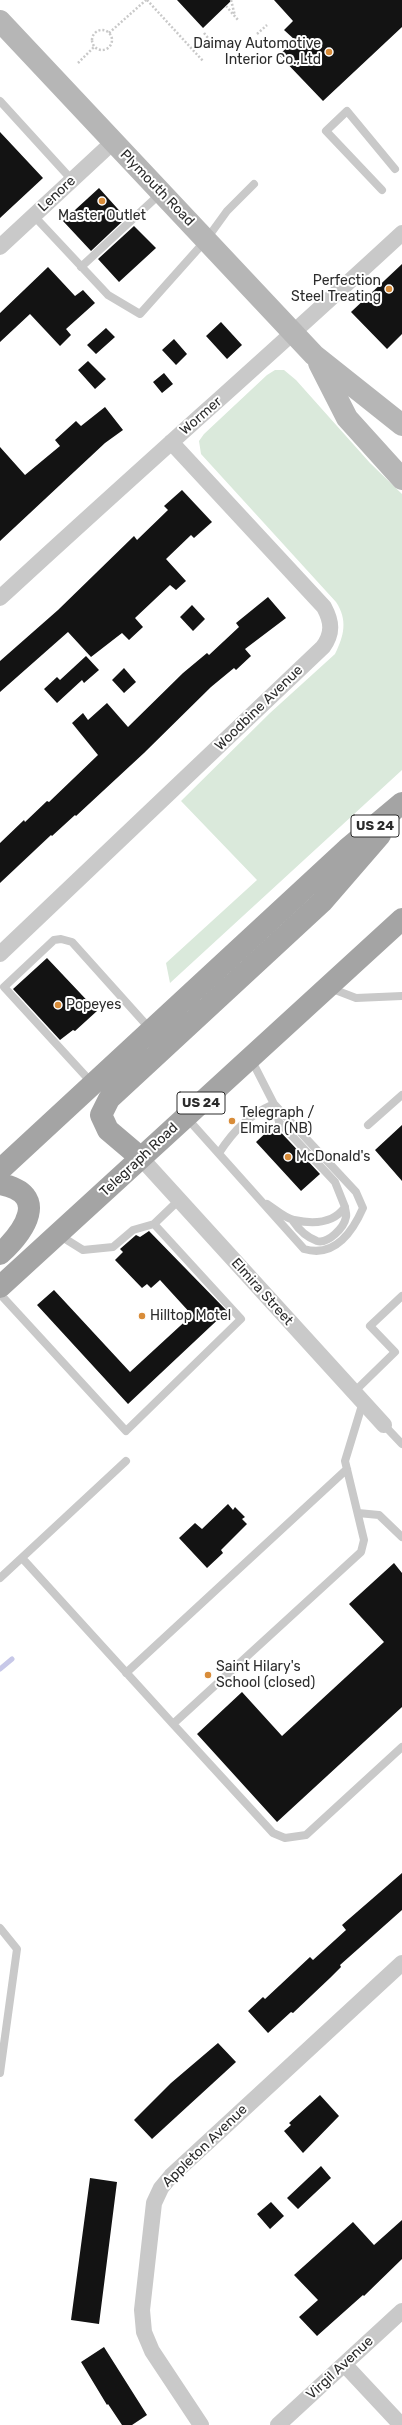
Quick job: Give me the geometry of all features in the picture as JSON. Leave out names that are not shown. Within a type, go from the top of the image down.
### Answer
[{"type":"main road","name":"Plymouth Road","points":[[0,20],[113,142],[295,332],[314,355],[347,418],[402,478]]},
{"type":"main road","name":"Plymouth Road","points":[[314,355],[402,424]]},
{"type":"main road","name":"US 24","points":[[0,1170],[99,1093],[151,1031],[347,849],[402,803]]},
{"type":"main road","points":[[99,1093],[109,1099],[322,902],[402,810]]},
{"type":"main road","name":"Telegraph Road","points":[[0,1287],[402,919]]},
{"type":"main road","points":[[99,1093],[101,1115],[108,1130],[141,1158]]},
{"type":"main road","points":[[0,1184],[10,1186],[22,1193],[29,1204],[29,1215],[17,1238],[0,1254]]},
{"type":"street","name":"Lenore","points":[[0,247],[113,142]]},
{"type":"street","name":"Wormer","points":[[0,598],[171,442],[295,332],[402,233]]},
{"type":"street","name":"Woodbine Avenue","points":[[0,954],[329,640],[331,630],[330,618],[324,607],[171,442]]},
{"type":"street","name":"Elmira Street","points":[[141,1158],[384,1425]]},
{"type":"street","name":"Appleton Avenue","points":[[201,2425],[152,2351],[147,2342],[142,2321],[154,2203],[161,2188],[171,2176],[402,1963]]},
{"type":"street","name":"Virgil Avenue","points":[[278,2425],[402,2311]]},
{"type":"street","points":[[344,2364],[401,2425]]},
{"type":"lane","points":[[0,101],[72,180]]},
{"type":"lane","points":[[382,190],[326,131],[347,111],[395,169]]},
{"type":"lane","points":[[34,216],[108,295],[140,314],[206,240],[227,211],[254,184]]},
{"type":"lane","points":[[81,267],[161,192]]},
{"type":"lane","points":[[99,1093],[4,988],[54,940],[61,939],[72,942],[151,1031]]},
{"type":"lane","points":[[328,987],[356,998],[402,996]]},
{"type":"lane","points":[[250,1058],[274,1104],[279,1122],[335,1182],[345,1207],[346,1216],[338,1230],[326,1240],[318,1241],[305,1235],[294,1220],[259,1200]]},
{"type":"lane","points":[[368,1125],[402,1095]]},
{"type":"lane","points":[[219,1153],[242,1123],[258,1111],[274,1104]]},
{"type":"lane","points":[[186,1116],[304,1250],[322,1252],[340,1242],[354,1228],[363,1208],[356,1192],[274,1104]]},
{"type":"lane","points":[[58,1235],[76,1248],[83,1250],[113,1247],[133,1230],[154,1224],[179,1200]]},
{"type":"lane","points":[[294,1220],[330,1220],[340,1214],[345,1207]]},
{"type":"lane","points":[[0,1294],[126,1432],[241,1319],[154,1224]]},
{"type":"lane","points":[[173,1724],[361,1552],[364,1540],[345,1461],[358,1397],[395,1352],[370,1326],[402,1296]]},
{"type":"lane","points":[[384,1425],[402,1444]]},
{"type":"lane","points":[[0,1578],[126,1461]]},
{"type":"lane","points":[[126,1672],[347,1469]]},
{"type":"lane","points":[[358,1513],[379,1515],[402,1537]]},
{"type":"lane","points":[[22,1558],[272,1832],[285,1838],[306,1835],[402,1747]]},
{"type":"lane","points":[[0,1928],[17,1949],[0,2073]]},
{"type":"path","points":[[109,33],[146,0],[203,61]]},
{"type":"path","points":[[231,0],[236,17]]},
{"type":"path","points":[[226,6],[238,20]]},
{"type":"path","points":[[257,34],[267,25]]},
{"type":"path","points":[[100,31],[109,33],[112,39],[108,48],[99,50],[94,47],[92,40],[94,34],[100,31]]},
{"type":"path","points":[[204,33],[216,48]]},
{"type":"path","points":[[78,63],[94,47]]},
{"type":"green space","points":[[275,370],[284,370],[296,380],[370,463],[402,494],[402,770],[170,983],[166,963],[257,880],[181,801],[270,713],[335,654],[341,641],[343,622],[340,609],[336,602],[201,454],[199,441],[204,434],[267,375]]},
{"type":"building","name":"Daimay Automotive Interior Co.,Ltd","points":[[177,0],[232,0],[203,28]]},
{"type":"building","name":"Daimay Automotive Interior Co.,Ltd","points":[[274,0],[402,0],[402,27],[323,101],[279,55],[295,40],[284,30],[293,21]]},
{"type":"building","points":[[0,132],[43,178],[0,218]]},
{"type":"building","points":[[99,188],[126,218],[91,251],[63,221]]},
{"type":"building","points":[[134,226],[156,248],[119,282],[98,259]]},
{"type":"building","name":"Perfection Steel Treating","points":[[402,264],[402,334],[387,349],[351,312]]},
{"type":"building","points":[[48,267],[75,296],[83,290],[95,303],[66,329],[71,335],[60,346],[30,314],[0,342],[0,313]]},
{"type":"building","points":[[221,322],[242,345],[227,359],[206,336]]},
{"type":"building","points":[[106,328],[115,337],[96,354],[87,345]]},
{"type":"building","points":[[174,339],[187,354],[176,365],[162,350]]},
{"type":"building","points":[[88,361],[106,379],[95,389],[78,370]]},
{"type":"building","points":[[164,373],[173,384],[162,393],[153,382]]},
{"type":"building","points":[[105,407],[123,430],[105,443],[0,541],[0,447],[25,475],[60,446],[55,440],[76,421],[81,426]]},
{"type":"building","points":[[182,490],[212,522],[194,538],[191,535],[166,559],[186,581],[176,590],[170,585],[135,618],[143,627],[129,640],[122,633],[91,657],[68,632],[0,692],[0,661],[58,610],[134,536],[137,540],[168,510],[164,506]]},
{"type":"building","points":[[268,597],[286,618],[245,649],[251,656],[236,670],[234,668],[211,687],[144,753],[76,816],[75,815],[52,836],[51,835],[0,883],[0,843],[24,820],[25,822],[47,801],[49,802],[98,755],[72,723],[83,713],[88,720],[107,703],[128,727],[183,673],[207,653],[209,655],[239,627],[236,623]]},
{"type":"building","points":[[192,605],[205,619],[193,631],[180,617]]},
{"type":"building","points":[[86,656],[99,670],[84,683],[82,680],[57,703],[44,689],[57,677],[60,680]]},
{"type":"building","points":[[124,668],[136,682],[124,693],[112,680]]},
{"type":"building","name":"Popeyes","points":[[47,958],[97,1011],[75,1031],[73,1030],[60,1040],[13,989]]},
{"type":"building","points":[[274,1125],[320,1174],[301,1191],[256,1142]]},
{"type":"building","points":[[402,1125],[402,1181],[375,1150]]},
{"type":"building","points":[[149,1231],[227,1311],[128,1404],[37,1305],[54,1290],[130,1372],[192,1315],[160,1280],[151,1288],[147,1284],[142,1288],[115,1260],[123,1252],[120,1249],[136,1235],[140,1237]]},
{"type":"building","points":[[228,1504],[233,1510],[235,1507],[245,1517],[242,1519],[247,1524],[221,1550],[223,1553],[207,1568],[179,1538],[195,1523],[202,1529]]},
{"type":"building","points":[[394,1563],[402,1573],[402,1707],[277,1822],[197,1734],[242,1692],[282,1736],[384,1642],[349,1604]]},
{"type":"building","points":[[402,1873],[402,1910],[340,1965],[341,1967],[293,2013],[291,2012],[268,2033],[248,2011],[263,1997],[265,1999],[310,1957],[313,1960],[346,1930],[342,1925]]},
{"type":"building","points":[[218,2043],[236,2062],[152,2139],[134,2120],[171,2083]]},
{"type":"building","points":[[320,2095],[339,2116],[303,2153],[284,2131],[291,2125],[289,2123]]},
{"type":"building","points":[[321,2166],[331,2178],[298,2209],[287,2198]]},
{"type":"building","points":[[90,2178],[117,2182],[99,2324],[71,2320]]},
{"type":"building","points":[[271,2202],[284,2216],[270,2229],[257,2214]]},
{"type":"building","points":[[402,2220],[402,2259],[364,2296],[363,2295],[317,2336],[299,2317],[318,2300],[294,2275],[353,2222],[374,2245]]},
{"type":"building","points":[[104,2347],[147,2415],[132,2425],[122,2425],[108,2404],[107,2405],[81,2362]]},
{"type":"waterway","points":[[0,1669],[12,1659]]},
{"type":"place","name":"Daimay Automotive Interior Co.,Ltd","points":[[329,52]]},
{"type":"place","name":"Master Outlet","points":[[102,201]]},
{"type":"place","name":"Perfection Steel Treating","points":[[389,289]]},
{"type":"place","name":"Popeyes","points":[[58,1005]]},
{"type":"place","name":"Telegraph / Elmira (NB)","points":[[232,1121]]},
{"type":"place","name":"McDonald's","points":[[288,1157]]},
{"type":"place","name":"Hilltop Motel","points":[[142,1316]]},
{"type":"place","name":"Saint Hilary's School (closed)","points":[[208,1675]]}]
